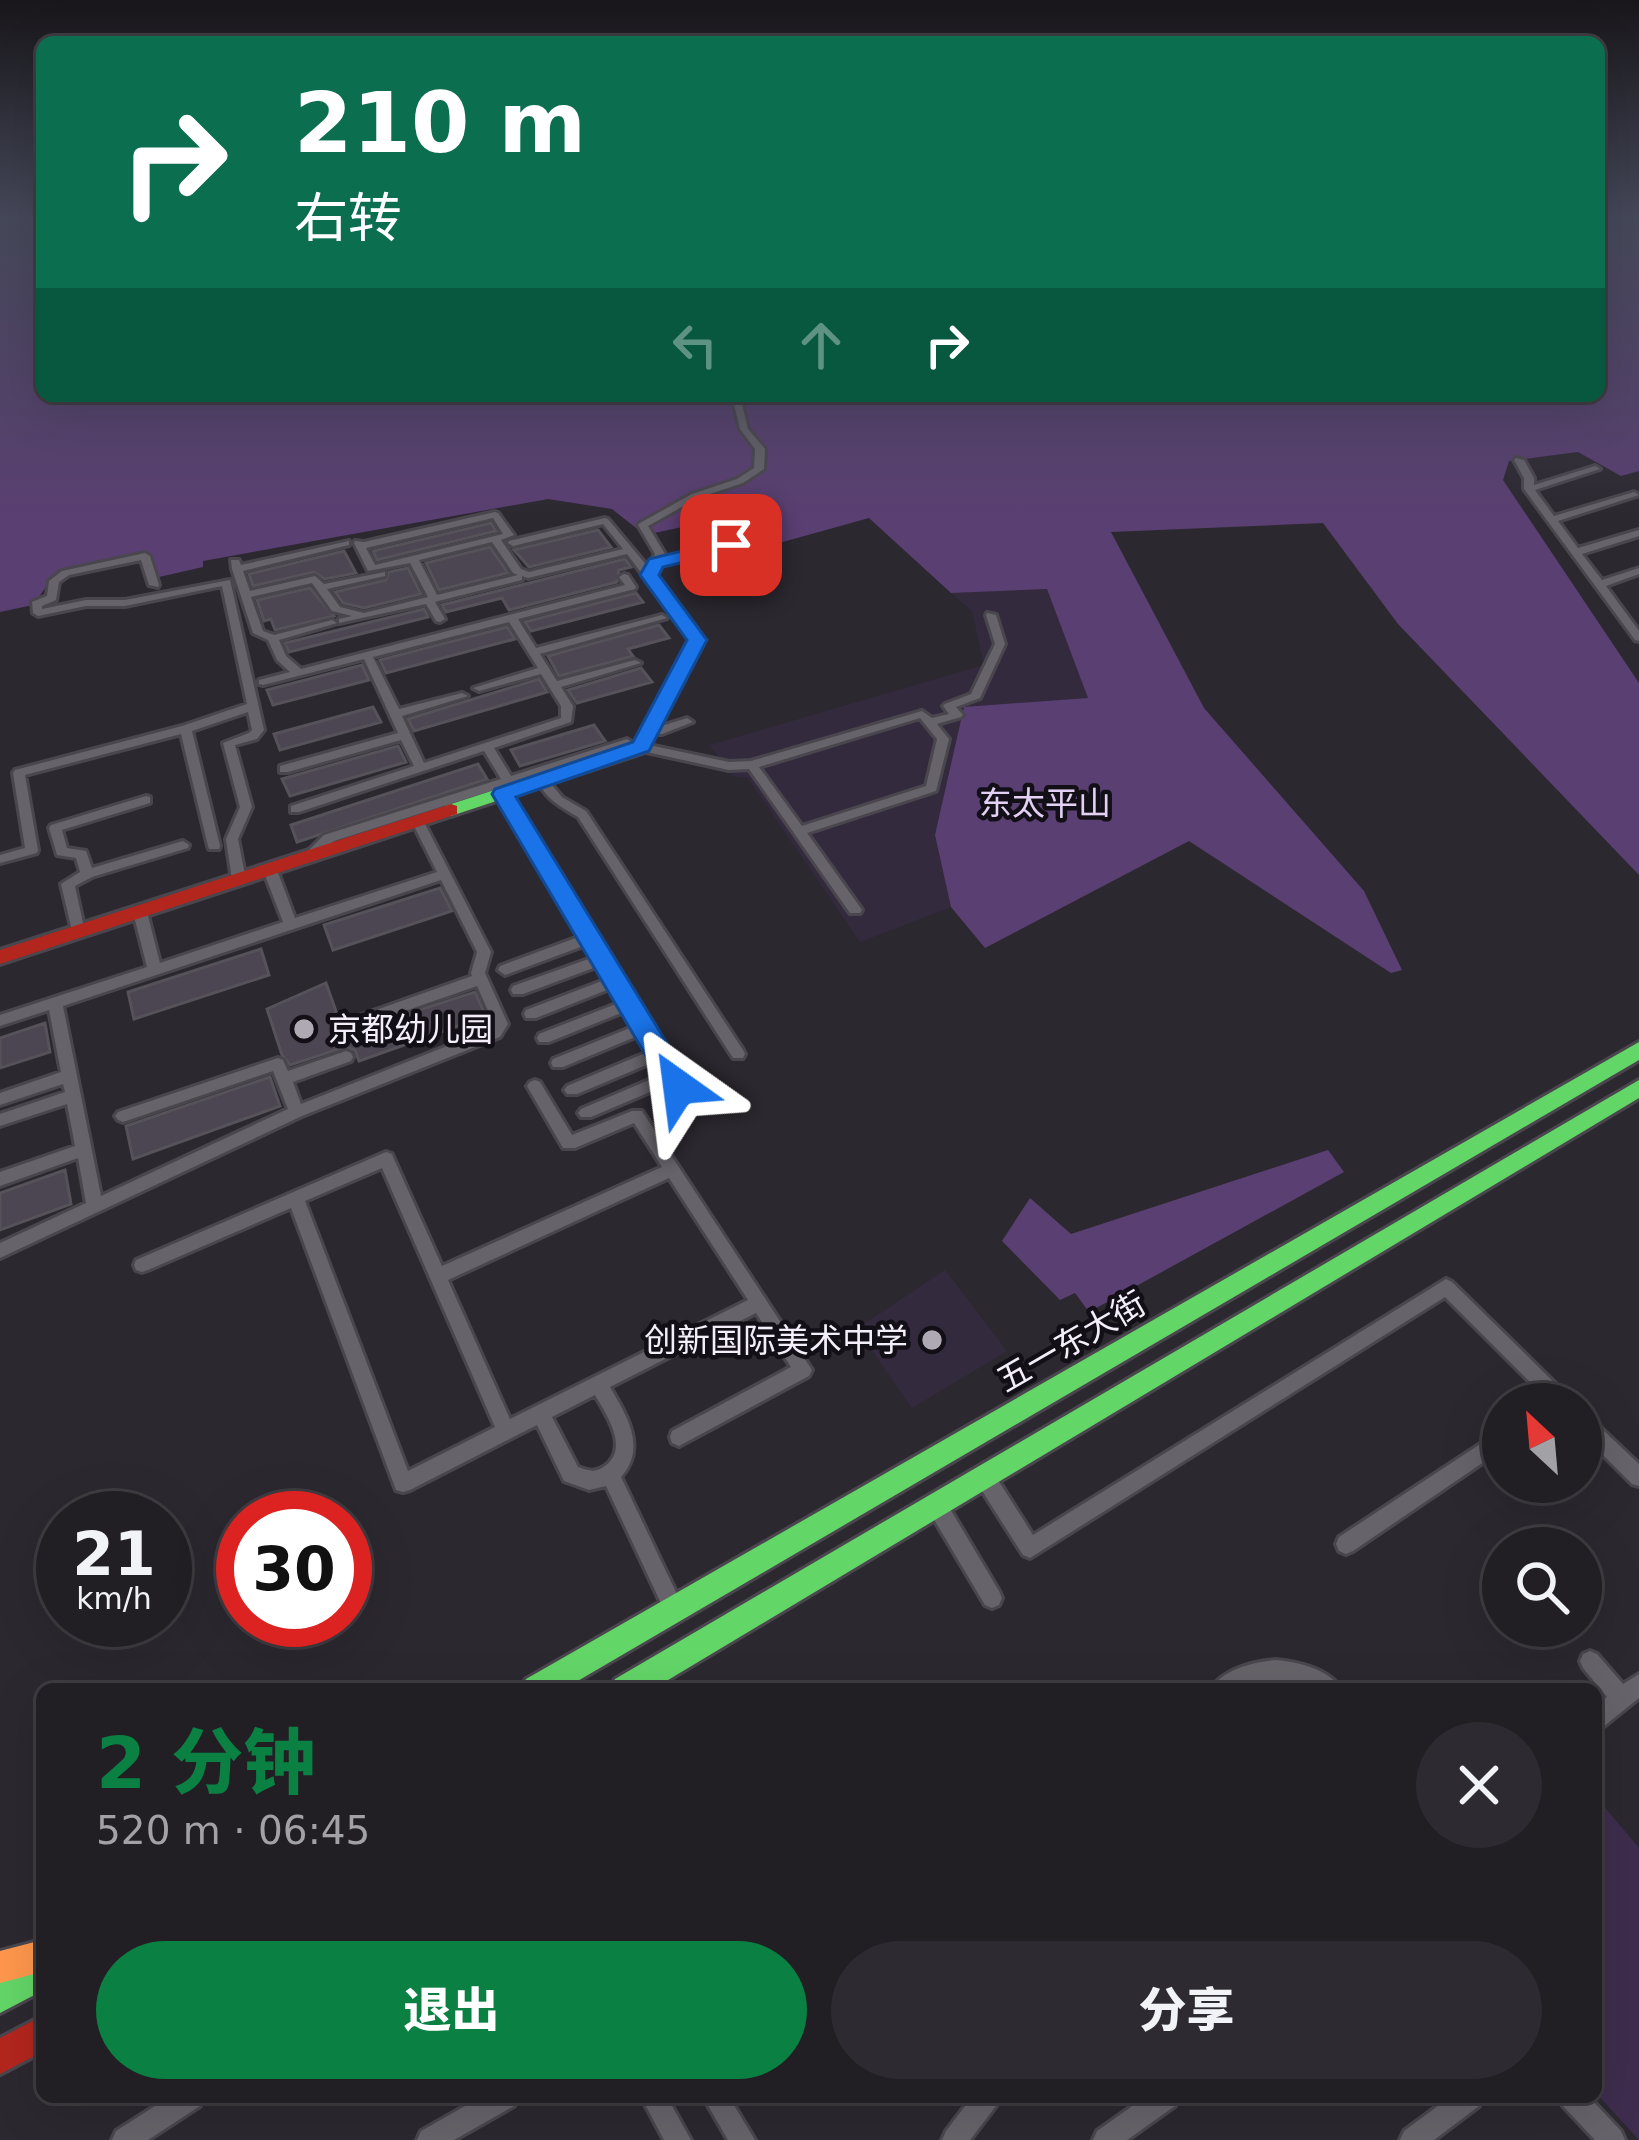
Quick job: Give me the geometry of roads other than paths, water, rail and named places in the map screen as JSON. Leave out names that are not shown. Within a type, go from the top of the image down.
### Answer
[{"type":"main road","points":[[0,957],[418,822],[505,788],[542,781],[646,735]]},
{"type":"main road","name":"五一东大街","points":[[546,1683],[1639,1050]]},
{"type":"main road","points":[[635,1683],[1639,1088]]},
{"type":"main road","points":[[0,1967],[36,1958]]},
{"type":"main road","points":[[0,1996],[36,1976]]},
{"type":"main road","points":[[0,2057],[36,2036]]},
{"type":"street","points":[[653,569],[660,554],[642,529],[646,522],[695,496],[752,476],[762,462],[760,448],[744,429],[737,402]]},
{"type":"street","points":[[1520,460],[1529,489],[1639,638]]},
{"type":"street","points":[[1529,489],[1595,469]]},
{"type":"street","points":[[1553,519],[1634,495]]},
{"type":"street","points":[[247,599],[318,588],[493,543],[509,536],[495,515],[236,565],[247,599],[258,633],[273,638],[518,578]]},
{"type":"street","points":[[513,543],[604,520],[628,551],[653,569],[697,640],[646,735]]},
{"type":"street","points":[[1577,552],[1639,532]]},
{"type":"street","points":[[493,543],[518,571],[528,574],[628,551]]},
{"type":"street","points":[[355,544],[372,569],[412,564]]},
{"type":"street","points":[[653,569],[731,545]]},
{"type":"street","points":[[154,585],[145,556],[66,573],[54,581],[52,598],[36,604],[38,613],[86,603],[125,603],[226,582],[258,734],[229,743],[246,807],[232,839],[238,880]]},
{"type":"street","points":[[412,564],[440,619]]},
{"type":"street","points":[[1600,584],[1639,572]]},
{"type":"street","points":[[263,682],[631,587],[624,577]]},
{"type":"street","points":[[318,588],[336,609],[375,613]]},
{"type":"street","points":[[1625,619],[1639,614]]},
{"type":"street","points":[[929,723],[957,715],[949,706],[976,696],[1000,644],[991,615]]},
{"type":"street","points":[[295,809],[567,720],[569,712],[512,618]]},
{"type":"street","points":[[533,652],[662,618]]},
{"type":"street","points":[[273,638],[281,658],[298,673]]},
{"type":"street","points":[[368,656],[420,767]]},
{"type":"street","points":[[554,686],[635,663]]},
{"type":"street","points":[[479,688],[544,670]]},
{"type":"street","points":[[395,714],[462,696]]},
{"type":"street","points":[[0,859],[32,850],[19,773],[186,729],[253,706]]},
{"type":"street","points":[[646,735],[729,766],[752,766],[922,714],[943,739],[932,788],[799,831]]},
{"type":"street","points":[[310,857],[329,838],[505,788],[681,724]]},
{"type":"street","points":[[186,729],[214,847]]},
{"type":"street","points":[[284,770],[405,735]]},
{"type":"street","points":[[488,747],[505,788],[676,1082],[586,1113]]},
{"type":"street","points":[[752,766],[855,910]]},
{"type":"street","points":[[542,781],[558,800],[582,814],[738,1054]]},
{"type":"street","points":[[87,874],[81,854],[62,852],[55,828],[146,800]]},
{"type":"street","points":[[0,1251],[297,1112],[495,1033],[500,1019],[480,979],[484,952],[418,822]]},
{"type":"street","points":[[78,932],[68,884],[183,845]]},
{"type":"street","points":[[270,870],[291,925]]},
{"type":"street","points":[[0,1021],[445,874]]},
{"type":"street","points":[[140,912],[155,970]]},
{"type":"street","points":[[505,970],[590,938]]},
{"type":"street","points":[[518,990],[602,959]]},
{"type":"street","points":[[350,1025],[480,979]]},
{"type":"street","points":[[531,1014],[616,981]]},
{"type":"street","points":[[55,1003],[95,1206]]},
{"type":"street","points":[[544,1038],[630,1004]]},
{"type":"street","points":[[558,1063],[644,1028]]},
{"type":"street","points":[[572,1090],[659,1053]]},
{"type":"street","points":[[286,1078],[346,1057]]},
{"type":"street","points":[[123,1116],[278,1064],[297,1112]]},
{"type":"street","points":[[0,1099],[68,1076]]},
{"type":"street","points":[[536,1086],[569,1143],[637,1115],[803,1370],[679,1437]]},
{"type":"street","points":[[0,1120],[71,1096]]},
{"type":"street","points":[[0,1178],[82,1150]]},
{"type":"street","points":[[142,1265],[386,1159],[506,1431]]},
{"type":"street","points":[[438,1276],[672,1170]]},
{"type":"street","points":[[296,1198],[403,1483],[759,1303]]},
{"type":"street","points":[[984,1477],[1030,1548],[1446,1287],[1539,1383]]},
{"type":"street","points":[[541,1413],[571,1474],[590,1480],[610,1475],[625,1458],[627,1438],[599,1384]]},
{"type":"street","points":[[1602,1441],[1639,1477]]},
{"type":"street","points":[[1346,1544],[1482,1452]]},
{"type":"street","points":[[610,1475],[674,1609]]},
{"type":"street","points":[[936,1504],[992,1598]]},
{"type":"street","points":[[1590,1661],[1631,1691],[1602,1715]]},
{"type":"street","points":[[1231,1683],[1250,1671],[1274,1667],[1319,1683]]},
{"type":"street","points":[[125,2140],[181,2103]]},
{"type":"street","points":[[430,2140],[495,2103]]},
{"type":"street","points":[[656,2103],[678,2140]]},
{"type":"street","points":[[719,2103],[742,2140]]},
{"type":"street","points":[[955,2140],[983,2103]]},
{"type":"street","points":[[1106,2140],[1158,2103]]},
{"type":"street","points":[[1413,2140],[1462,2103]]},
{"type":"street","points":[[1578,2103],[1612,2140]]},
{"type":"place","name":"京都幼儿园","points":[[304,1029]]},
{"type":"place","name":"创新国际美术中学","points":[[932,1340]]},
{"type":"park label","name":"东太平山","points":[[1045,803]]}]
